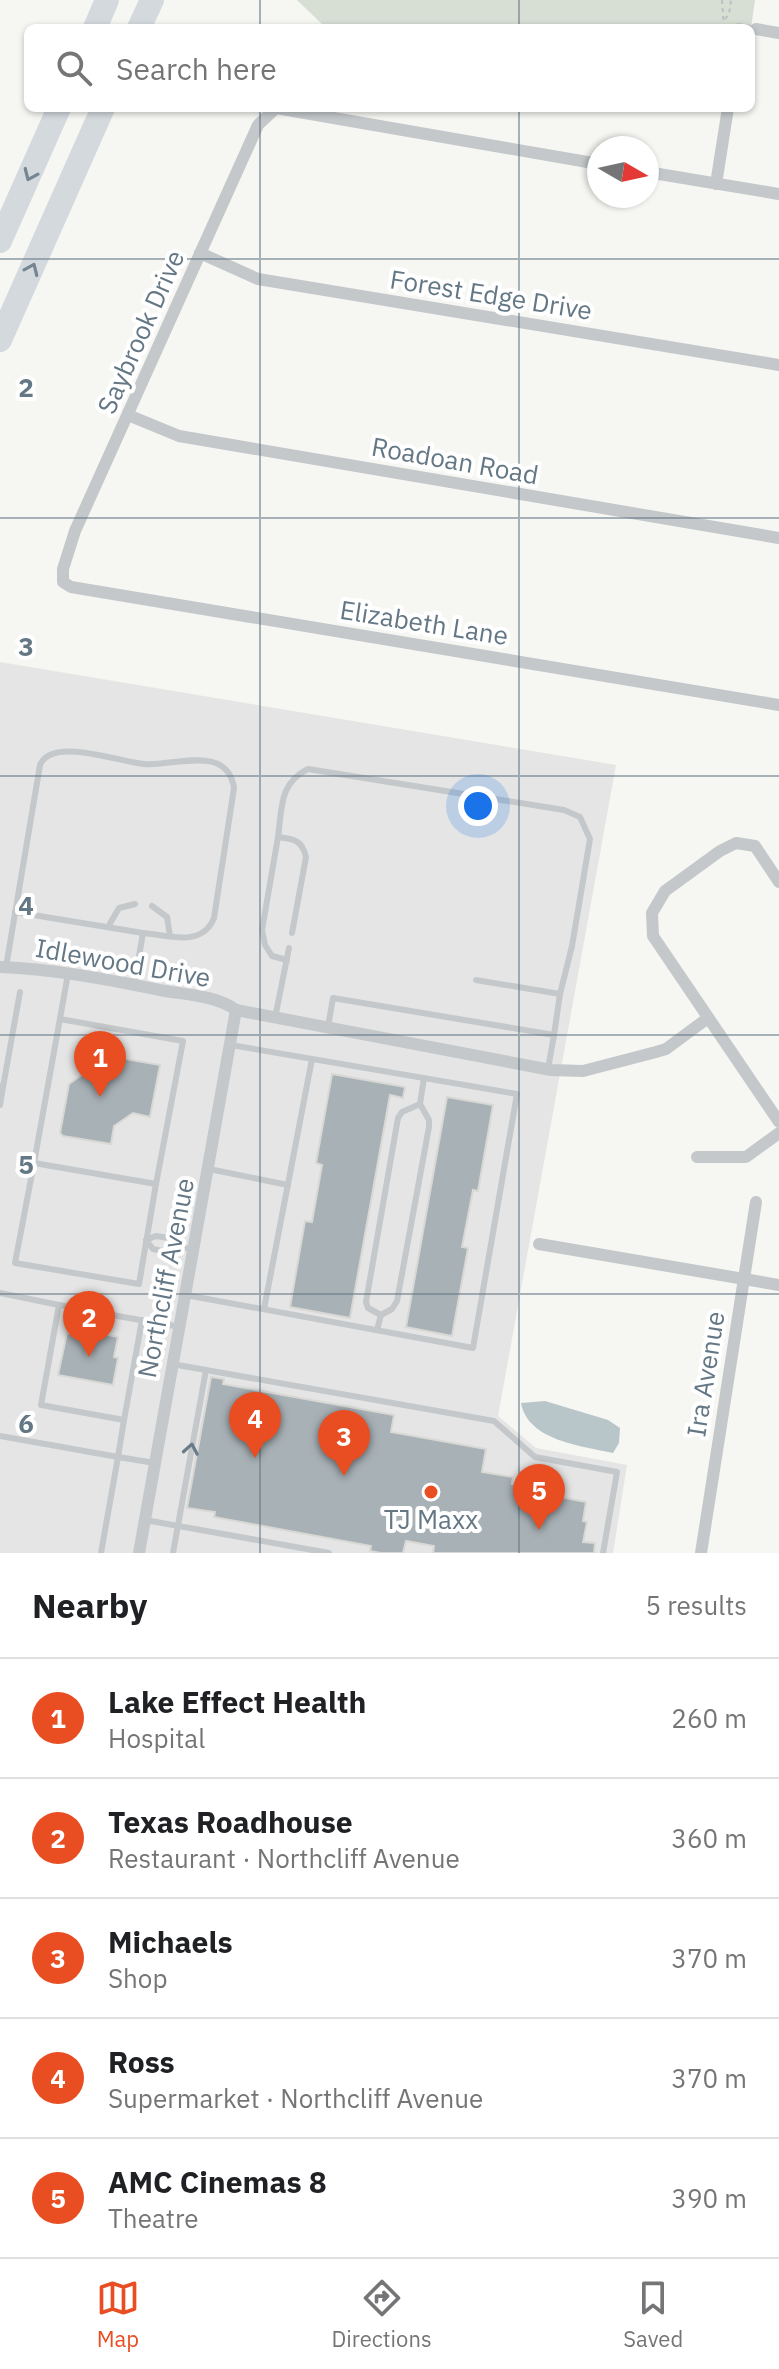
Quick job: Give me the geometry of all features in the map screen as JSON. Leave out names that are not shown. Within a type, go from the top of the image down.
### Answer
[{"type":"highway","points":[[97,24],[107,0]]},
{"type":"highway","points":[[141,24],[152,0]]},
{"type":"highway","points":[[0,241],[57,112]]},
{"type":"highway","points":[[0,340],[101,112]]},
{"type":"street","points":[[755,28],[779,33]]},
{"type":"street","name":"Saybrook Drive","points":[[63,582],[63,569],[75,531],[258,125],[272,112]]},
{"type":"street","points":[[299,112],[587,162]]},
{"type":"street","points":[[716,184],[727,112]]},
{"type":"street","points":[[659,174],[779,194]]},
{"type":"street","name":"Forest Edge Drive","points":[[200,253],[258,279],[779,365]]},
{"type":"street","name":"Roadoan Road","points":[[128,415],[179,436],[779,538]]},
{"type":"street","name":"Elizabeth Lane","points":[[63,582],[71,587],[779,705]]},
{"type":"street","points":[[779,882],[755,846],[736,843],[665,891],[652,913],[653,936],[779,1122]]},
{"type":"street","name":"Idlewood Drive","points":[[3,967],[68,973],[134,985],[222,1002],[236,1010],[275,1018],[548,1069],[583,1071],[666,1049],[708,1018]]},
{"type":"street","name":"Northcliff Avenue","points":[[139,1553],[186,1295],[189,1249],[209,1169],[236,1010]]},
{"type":"street","points":[[697,1157],[746,1157],[779,1133]]},
{"type":"street","name":"Ira Avenue","points":[[701,1553],[756,1202]]},
{"type":"street","points":[[539,1244],[779,1285]]},
{"type":"lane","points":[[3,967],[44,756],[70,751],[143,764],[185,759],[212,762],[228,771],[233,778],[214,918],[206,932],[191,938],[170,936],[15,912]]},
{"type":"lane","points":[[287,960],[272,956],[265,945],[262,930],[284,792],[293,776],[308,769],[564,810],[580,817],[590,839],[548,1069]]},
{"type":"lane","points":[[278,837],[295,839],[303,845],[306,857],[292,933]]},
{"type":"lane","points":[[108,927],[119,908],[135,904]]},
{"type":"lane","points":[[152,906],[167,917],[170,936]]},
{"type":"lane","points":[[134,985],[143,933]]},
{"type":"lane","points":[[275,1018],[289,948]]},
{"type":"lane","points":[[60,1019],[183,1041],[139,1284],[15,1263],[68,973]]},
{"type":"lane","points":[[476,980],[560,994]]},
{"type":"lane","points":[[0,1105],[20,992]]},
{"type":"lane","points":[[328,1027],[333,998],[554,1035]]},
{"type":"lane","points":[[186,1295],[473,1348],[517,1094],[231,1045]]},
{"type":"lane","points":[[264,1309],[312,1059]]},
{"type":"lane","points":[[377,1330],[381,1315],[392,1309],[397,1301],[411,1228],[429,1127],[429,1120],[420,1104],[424,1078]]},
{"type":"lane","points":[[381,1315],[368,1308],[366,1302],[398,1118],[402,1112],[420,1104]]},
{"type":"lane","points":[[34,1163],[156,1184]]},
{"type":"lane","points":[[209,1169],[288,1185]]},
{"type":"lane","points":[[156,1236],[181,1240],[189,1249],[176,1254],[153,1249],[146,1240],[156,1236]]},
{"type":"lane","points":[[0,1293],[180,1327]]},
{"type":"lane","points":[[59,1305],[41,1405],[124,1420]]},
{"type":"lane","points":[[101,1553],[142,1320]]},
{"type":"lane","points":[[172,1364],[494,1421],[535,1457],[617,1472],[603,1553]]},
{"type":"lane","points":[[173,1553],[206,1370]]},
{"type":"lane","points":[[0,1436],[155,1463]]},
{"type":"lane","points":[[145,1520],[329,1553]]},
{"type":"lane","points":[[279,1553],[281,1544]]},
{"type":"path","points":[[722,0],[724,24]]},
{"type":"path","points":[[724,20],[729,14],[731,0]]},
{"type":"shaded area","points":[[297,0],[755,0],[752,24],[322,24]]},
{"type":"shaded area","points":[[0,662],[616,765],[498,1416],[536,1448],[627,1465],[613,1553],[0,1553]]},
{"type":"shaded area","points":[[545,1401],[608,1420],[620,1428],[619,1443],[613,1453],[558,1440],[534,1426],[521,1403]]},
{"type":"building","points":[[109,1056],[160,1065],[150,1117],[133,1113],[114,1126],[111,1144],[63,1136],[60,1133],[69,1084]]},
{"type":"building","points":[[332,1074],[405,1087],[403,1098],[390,1095],[350,1318],[290,1307],[305,1221],[312,1222],[322,1165],[316,1163]]},
{"type":"building","points":[[447,1097],[493,1105],[478,1191],[473,1190],[462,1247],[468,1248],[452,1336],[406,1327]]},
{"type":"building","points":[[82,1330],[118,1337],[113,1385],[58,1375],[67,1333],[80,1336]]},
{"type":"building","points":[[211,1377],[224,1379],[223,1384],[394,1415],[391,1432],[486,1449],[482,1472],[513,1477],[512,1484],[551,1491],[550,1495],[586,1502],[583,1521],[587,1522],[583,1542],[595,1543],[594,1553],[433,1553],[434,1546],[406,1541],[403,1553],[381,1553],[370,1551],[371,1546],[214,1517],[215,1512],[187,1508]]},
{"type":"place","name":"Lake Effect Health","points":[[100,1097]]},
{"type":"place","name":"Texas Roadhouse","points":[[89,1357]]},
{"type":"place","name":"Ross","points":[[255,1458]]},
{"type":"place","name":"Michaels","points":[[344,1476]]},
{"type":"place","name":"TJ Maxx","points":[[431,1492]]},
{"type":"place","name":"AMC Cinemas 8","points":[[539,1530]]}]
